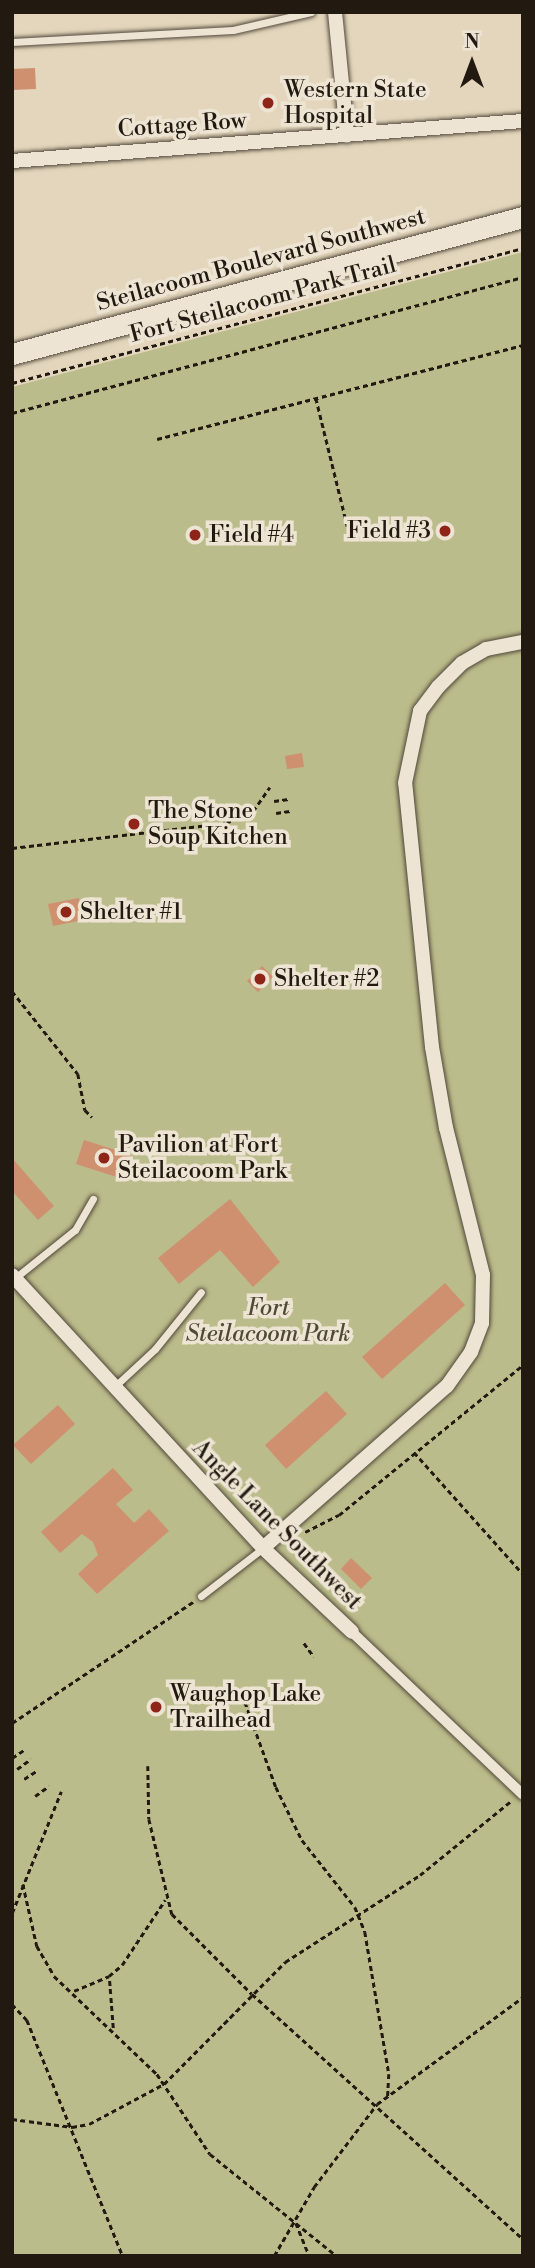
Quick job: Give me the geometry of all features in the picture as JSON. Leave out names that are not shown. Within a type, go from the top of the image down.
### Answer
[{"type":"main road","name":"Steilacoom Boulevard Southwest","points":[[12,354],[523,217]]},
{"type":"street","points":[[335,12],[347,135]]},
{"type":"street","name":"Cottage Row","points":[[12,161],[523,121]]},
{"type":"street","points":[[262,1548],[447,1386],[471,1352],[482,1323],[483,1275],[446,1128],[432,1047],[405,783],[420,711],[438,687],[462,663],[486,649],[523,642]]},
{"type":"street","name":"Angle Lane Southwest","points":[[14,1276],[112,1389],[262,1548],[522,1794]]},
{"type":"lane","points":[[12,42],[233,30],[311,12]]},
{"type":"lane","points":[[14,1276],[75,1230],[93,1199]]},
{"type":"lane","points":[[112,1389],[155,1349],[201,1292]]},
{"type":"lane","points":[[201,1596],[262,1548]]},
{"type":"path","name":"Fort Steilacoom Park Trail","points":[[12,383],[523,248]]},
{"type":"path","points":[[12,413],[523,277]]},
{"type":"path","points":[[157,439],[523,345]]},
{"type":"path","points":[[316,398],[351,536]]},
{"type":"path","points":[[12,848],[226,823],[253,811],[270,787]]},
{"type":"path","points":[[274,801],[289,799]]},
{"type":"path","points":[[275,813],[290,811]]},
{"type":"path","points":[[12,992],[78,1074],[85,1110],[92,1117]]},
{"type":"path","points":[[293,1539],[339,1515],[523,1365]]},
{"type":"path","points":[[414,1452],[523,1574]]},
{"type":"path","points":[[12,1723],[201,1596]]},
{"type":"path","points":[[304,1643],[314,1657]]},
{"type":"path","points":[[244,1702],[276,1787],[302,1840],[358,1915],[387,2061],[388,2096]]},
{"type":"path","points":[[12,1758],[24,1750]]},
{"type":"path","points":[[17,1769],[31,1759]]},
{"type":"path","points":[[148,1766],[149,1819],[172,1914],[252,1994],[377,2104],[523,2239]]},
{"type":"path","points":[[24,1779],[38,1770]]},
{"type":"path","points":[[34,1796],[49,1786]]},
{"type":"path","points":[[12,1913],[50,1828],[61,1791]]},
{"type":"path","points":[[12,2119],[72,2127],[110,2116],[164,2084],[285,1962],[419,1875],[522,1794]]},
{"type":"path","points":[[23,1884],[37,1946],[54,1976],[113,2028],[164,2084],[210,2154],[337,2256]]},
{"type":"path","points":[[74,1991],[109,1976],[122,1965],[166,1898]]},
{"type":"path","points":[[109,1976],[113,2028]]},
{"type":"path","points":[[274,2256],[321,2177],[377,2104],[523,1997]]},
{"type":"path","points":[[517,2002],[523,2005]]},
{"type":"path","points":[[12,2004],[27,2020],[123,2256]]},
{"type":"path","points":[[295,2223],[309,2256]]},
{"type":"green space","name":"Fort Steilacoom Park","points":[[523,252],[523,2256],[12,2256],[12,387]]},
{"type":"building","points":[[35,68],[36,89],[12,90],[12,69]]},
{"type":"building","points":[[302,753],[304,767],[287,769],[285,756]]},
{"type":"building","name":"Shelter #1","points":[[79,898],[83,920],[53,926],[48,904]]},
{"type":"building","name":"Shelter #2","points":[[262,966],[273,977],[258,992],[247,981]]},
{"type":"building","name":"Pavilion at Fort Steilacoom Park","points":[[84,1140],[131,1155],[123,1179],[76,1164]]},
{"type":"building","points":[[12,1158],[54,1206],[38,1220],[12,1191]]},
{"type":"building","points":[[230,1199],[280,1262],[253,1287],[220,1250],[179,1284],[158,1258]]},
{"type":"building","points":[[445,1283],[465,1305],[382,1379],[362,1357]]},
{"type":"building","points":[[326,1391],[347,1414],[286,1469],[265,1445]]},
{"type":"building","points":[[58,1405],[75,1424],[31,1464],[13,1445]]},
{"type":"building","points":[[113,1468],[133,1490],[116,1504],[134,1523],[149,1509],[169,1531],[97,1594],[78,1574],[98,1555],[93,1542],[82,1534],[60,1553],[41,1532]]},
{"type":"building","points":[[351,1558],[372,1578],[361,1589],[341,1569]]},
{"type":"place","name":"Western State Hospital","points":[[268,103]]},
{"type":"place","name":"Field #3","points":[[445,531]]},
{"type":"place","name":"Field #4","points":[[195,535]]},
{"type":"place","name":"The Stone Soup Kitchen","points":[[134,824]]},
{"type":"place","name":"Shelter #1","points":[[66,912]]},
{"type":"place","name":"Shelter #2","points":[[260,979]]},
{"type":"place","name":"Pavilion at Fort Steilacoom Park","points":[[104,1158]]},
{"type":"place","name":"Waughop Lake Trailhead","points":[[156,1707]]}]
